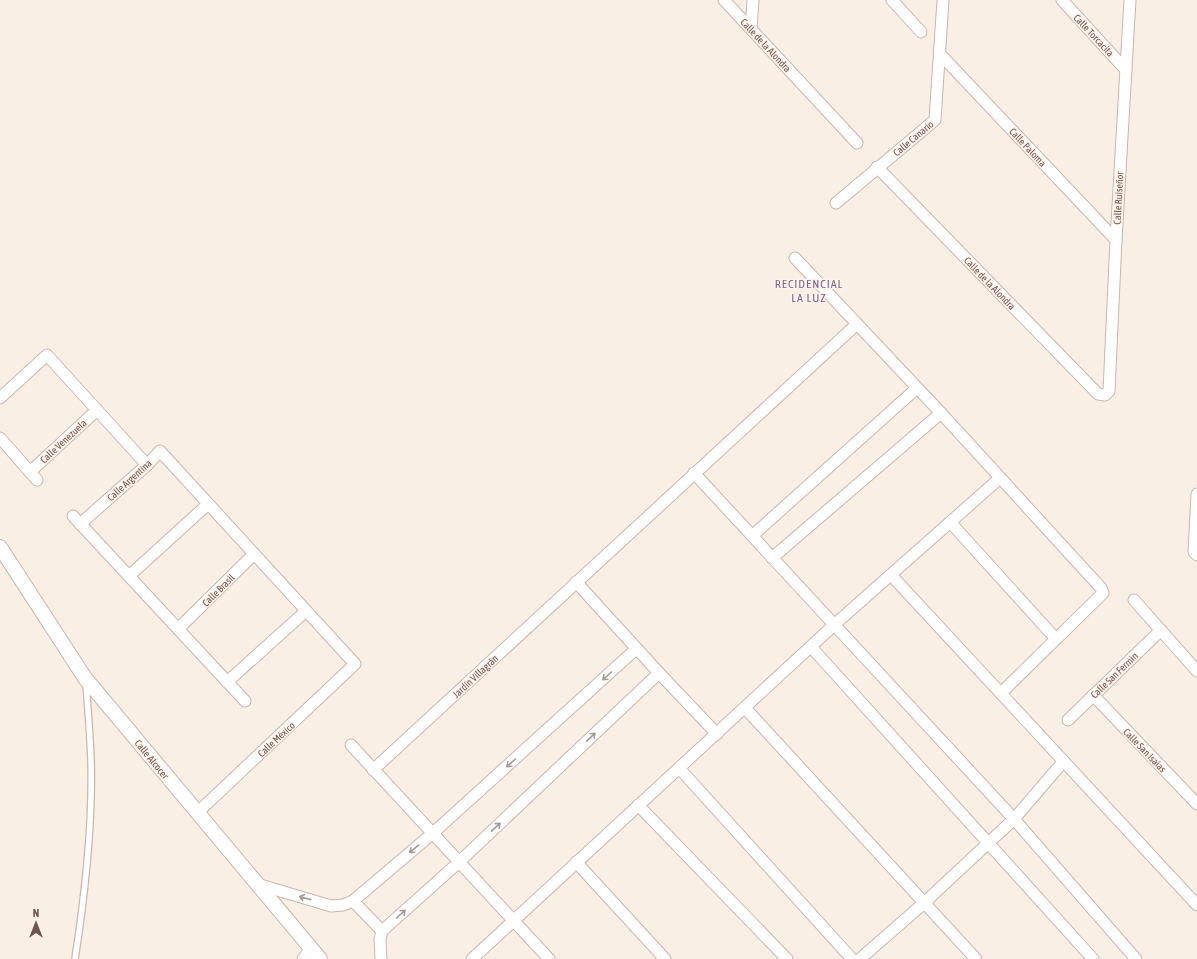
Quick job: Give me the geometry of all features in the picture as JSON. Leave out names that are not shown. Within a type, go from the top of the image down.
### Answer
[{"type":"street","name":"Calle de la Alondra","points":[[724,0],[857,143]]},
{"type":"street","points":[[751,29],[753,0]]},
{"type":"street","points":[[892,0],[921,32]]},
{"type":"street","name":"Calle Canario","points":[[836,203],[877,167],[935,120],[943,0]]},
{"type":"street","name":"Calle Torcacita","points":[[1062,0],[1126,70]]},
{"type":"street","name":"Calle Ruiseñor","points":[[1105,395],[1110,391],[1116,240],[1130,0]]},
{"type":"street","name":"Calle Paloma","points":[[940,54],[1116,240]]},
{"type":"street","name":"Calle de la Alondra","points":[[877,167],[1098,394],[1105,395]]},
{"type":"street","points":[[795,258],[941,413],[1101,588],[1102,593],[1099,597],[1001,693]]},
{"type":"street","name":"Jardín Villagrán","points":[[373,770],[857,324]]},
{"type":"street","points":[[0,398],[47,355],[147,465]]},
{"type":"street","points":[[752,536],[917,388]]},
{"type":"street","name":"Calle Venezuela","points":[[0,438],[33,476],[97,410]]},
{"type":"street","points":[[772,558],[941,413]]},
{"type":"street","name":"Calle Argentina","points":[[178,629],[77,520],[147,465],[160,451],[253,555]]},
{"type":"street","points":[[694,473],[1014,819],[1136,959]]},
{"type":"street","points":[[472,959],[638,805],[812,648],[834,625],[1000,478]]},
{"type":"street","points":[[1197,494],[1194,552],[1197,555]]},
{"type":"street","points":[[129,576],[207,505]]},
{"type":"street","points":[[950,522],[1056,639]]},
{"type":"street","name":"Calle Alcocer","points":[[0,547],[86,678],[256,884],[311,955]]},
{"type":"street","points":[[228,682],[306,611],[253,555]]},
{"type":"street","name":"Calle Brasil","points":[[178,629],[253,555]]},
{"type":"street","points":[[891,575],[1197,905]]},
{"type":"street","points":[[576,582],[636,649],[717,734]]},
{"type":"street","points":[[1134,600],[1197,671]]},
{"type":"street","name":"Calle México","points":[[197,813],[355,664],[306,611]]},
{"type":"street","points":[[178,629],[245,701]]},
{"type":"street","name":"Calle San Fermin","points":[[1068,720],[1161,630]]},
{"type":"street","points":[[812,648],[1093,959]]},
{"type":"street","points":[[256,884],[331,906],[343,905],[352,901],[433,833],[636,649]]},
{"type":"street","points":[[381,959],[380,939],[382,931],[458,863],[659,673]]},
{"type":"street","name":"Calle San Isaias","points":[[1093,695],[1197,804]]},
{"type":"street","points":[[745,708],[976,959]]},
{"type":"street","points":[[351,745],[548,959]]},
{"type":"street","points":[[860,959],[924,903],[1014,819],[1064,762]]},
{"type":"street","points":[[679,768],[852,959]]},
{"type":"street","points":[[638,805],[787,959]]},
{"type":"street","points":[[576,862],[665,959]]},
{"type":"street","points":[[352,901],[382,931]]},
{"type":"lane","points":[[75,959],[83,907],[90,818],[91,761],[86,678]]},
{"type":"district","name":"RECIDENCIAL LA LUZ","points":[[809,291]]}]
